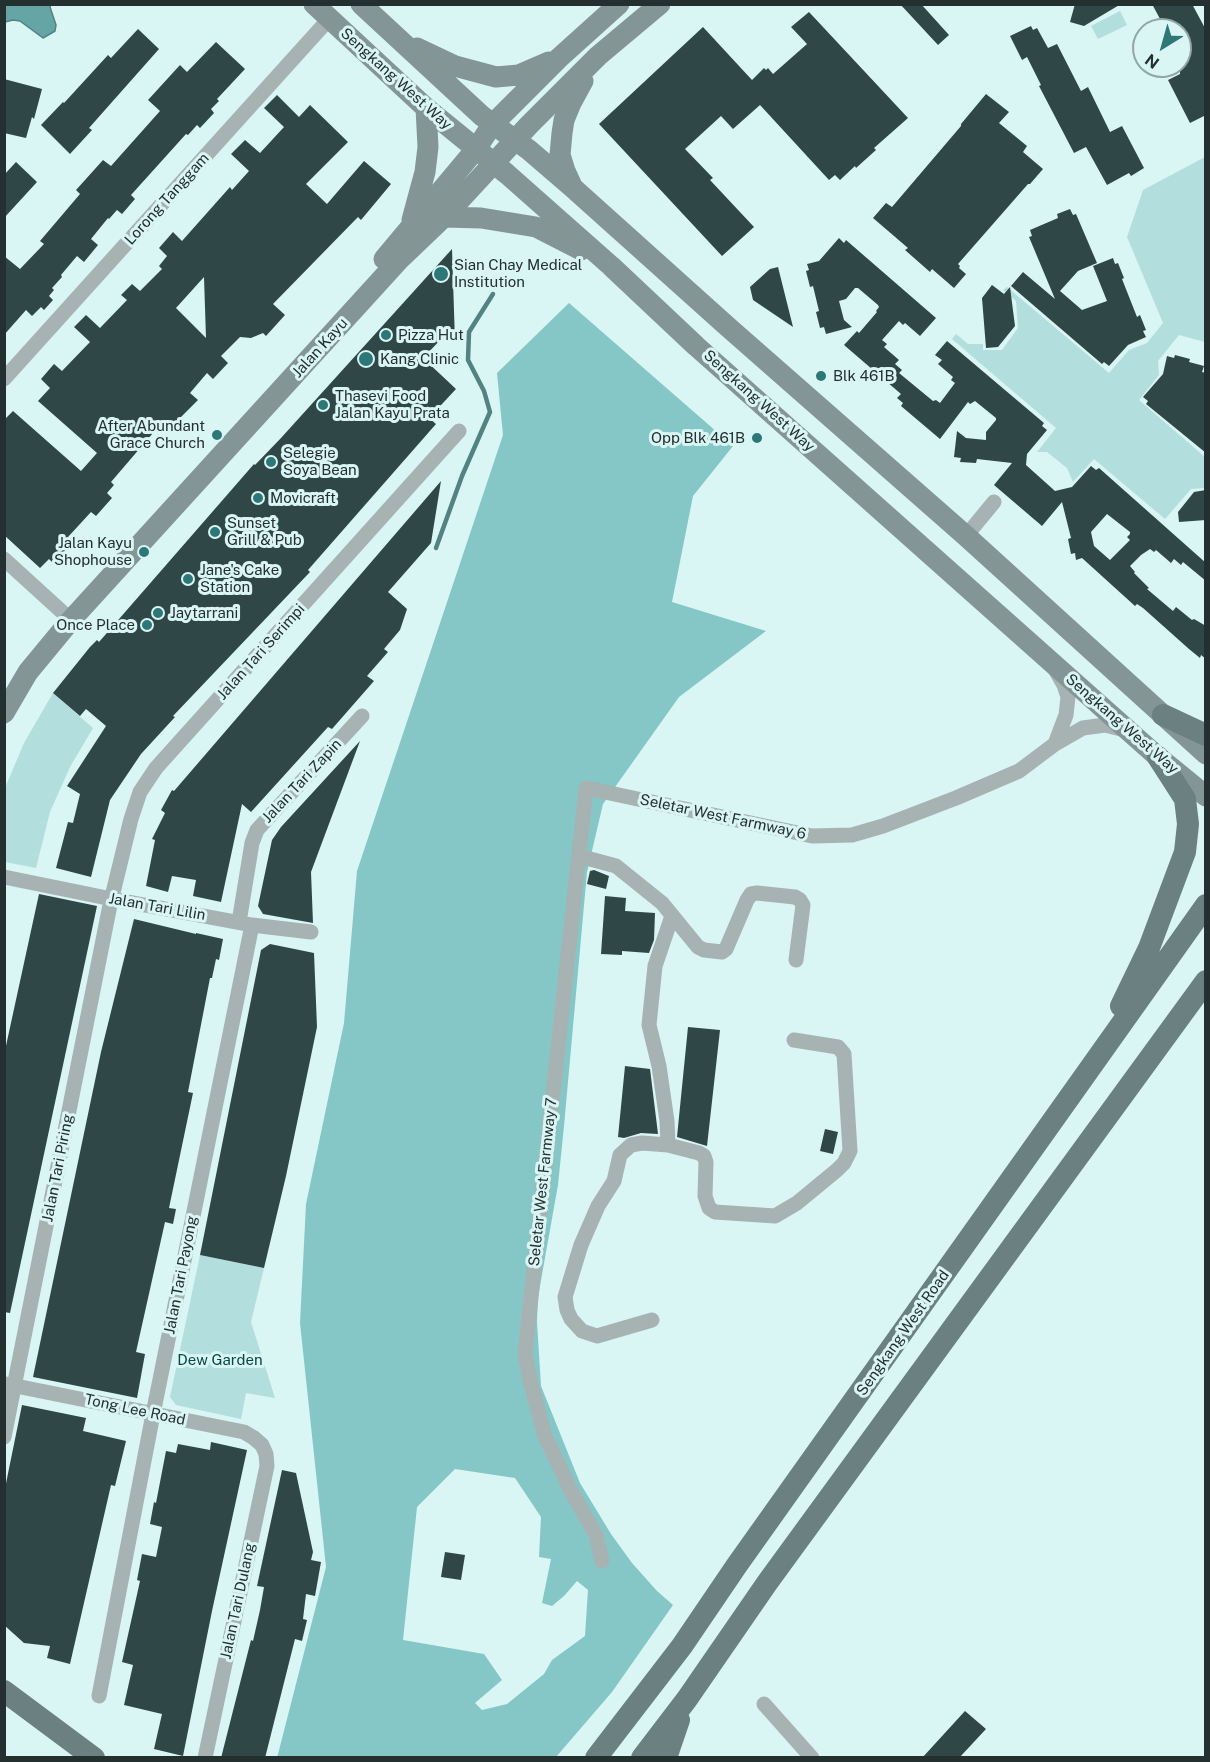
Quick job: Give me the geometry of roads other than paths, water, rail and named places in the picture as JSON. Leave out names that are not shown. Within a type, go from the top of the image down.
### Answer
[{"type":"main road","name":"Sengkang West Way","points":[[361,4],[492,125],[515,140],[572,187],[719,320],[966,536],[1206,753]]},
{"type":"main road","name":"Jalan Kayu","points":[[4,713],[28,672],[68,617],[375,269],[476,149],[492,125],[559,58],[619,4]]},
{"type":"main road","name":"Jalan Kayu","points":[[4,691],[19,668],[399,260],[444,217],[515,140],[598,56],[660,4]]},
{"type":"main road","name":"Sengkang West Way","points":[[322,12],[426,108],[611,266],[696,346],[1158,757],[1206,796]]},
{"type":"main road","points":[[400,41],[455,66],[496,77],[519,75],[559,58]]},
{"type":"main road","points":[[572,187],[564,171],[560,155],[564,120],[598,56]]},
{"type":"main road","points":[[411,226],[425,172],[428,147],[426,108]]},
{"type":"main road","points":[[444,217],[481,218],[536,226],[611,266]]},
{"type":"main road","points":[[1163,715],[1206,735]]},
{"type":"main road","points":[[1091,1066],[1149,948],[1185,852],[1188,824],[1185,799],[1158,757]]},
{"type":"main road","name":"Sengkang West Road","points":[[596,1758],[682,1646],[1206,905]]},
{"type":"main road","points":[[642,1758],[1206,981]]},
{"type":"main road","points":[[4,1691],[94,1758]]},
{"type":"main road","points":[[666,1758],[687,1699]]},
{"type":"street","name":"Lorong Tanggam","points":[[4,379],[322,12]]},
{"type":"street","name":"Jalan Tari Serimpi","points":[[112,899],[131,819],[140,792],[156,768],[459,431]]},
{"type":"street","points":[[966,536],[994,502]]},
{"type":"street","points":[[4,560],[68,617]]},
{"type":"street","points":[[1049,660],[1064,685],[1068,698],[1066,715],[1055,744]]},
{"type":"street","name":"Jalan Tari Zapin","points":[[245,923],[252,843],[257,830],[362,716]]},
{"type":"street","name":"Seletar West Farmway 6","points":[[586,788],[812,836],[852,835],[883,826],[992,784],[1019,771],[1055,744],[1083,728],[1105,725],[1130,732]]},
{"type":"street","name":"Seletar West Farmway 7","points":[[586,788],[525,1353],[545,1436],[596,1535],[602,1561]]},
{"type":"street","points":[[579,856],[615,866],[662,903],[698,947],[722,952],[726,949],[747,900],[752,894],[795,897],[801,900],[803,905],[796,960]]},
{"type":"street","name":"Jalan Tari Lilin","points":[[4,876],[112,899],[245,923],[311,932]]},
{"type":"street","name":"Jalan Tari Piring","points":[[4,1437],[9,1384],[112,899]]},
{"type":"street","points":[[668,1145],[659,1066],[649,1025],[655,966],[672,916]]},
{"type":"street","name":"Jalan Tari Payong","points":[[99,1696],[245,923]]},
{"type":"street","points":[[652,1320],[597,1336],[582,1331],[571,1319],[567,1310],[565,1297],[581,1245],[597,1206],[614,1181],[620,1155],[631,1144],[668,1145],[704,1156],[706,1162],[705,1196],[709,1208],[715,1212],[775,1216],[797,1203],[837,1170],[850,1150],[844,1054],[838,1047],[794,1040]]},
{"type":"street","name":"Tong Lee Road","points":[[9,1384],[244,1432],[262,1445]]},
{"type":"street","name":"Jalan Tari Dulang","points":[[205,1758],[267,1466],[266,1454],[262,1445]]},
{"type":"street","points":[[764,1704],[812,1758]]},
{"type":"waterway","points":[[436,548],[462,476],[490,412],[484,391],[468,360],[469,332],[493,294]]},
{"type":"place","name":"Sian Chay Medical Institution","points":[[441,274]]},
{"type":"place","name":"Pizza Hut","points":[[386,335]]},
{"type":"place","name":"Kang Clinic","points":[[366,359]]},
{"type":"place","name":"Blk 461B","points":[[821,376]]},
{"type":"place","name":"Thasevi Food Jalan Kayu Prata","points":[[323,405]]},
{"type":"place","name":"After Abundant Grace Church","points":[[217,435]]},
{"type":"place","name":"Opp Blk 461B","points":[[757,438]]},
{"type":"place","name":"Selegie Soya Bean","points":[[271,462]]},
{"type":"place","name":"Movicraft","points":[[258,498]]},
{"type":"place","name":"Sunset Grill & Pub","points":[[215,532]]},
{"type":"place","name":"Jalan Kayu Shophouse","points":[[144,552]]},
{"type":"place","name":"Jane's Cake Station","points":[[188,579]]},
{"type":"place","name":"Jaytarrani","points":[[158,613]]},
{"type":"place","name":"Once Place","points":[[147,625]]},
{"type":"park label","name":"Dew Garden","points":[[220,1360]]}]
